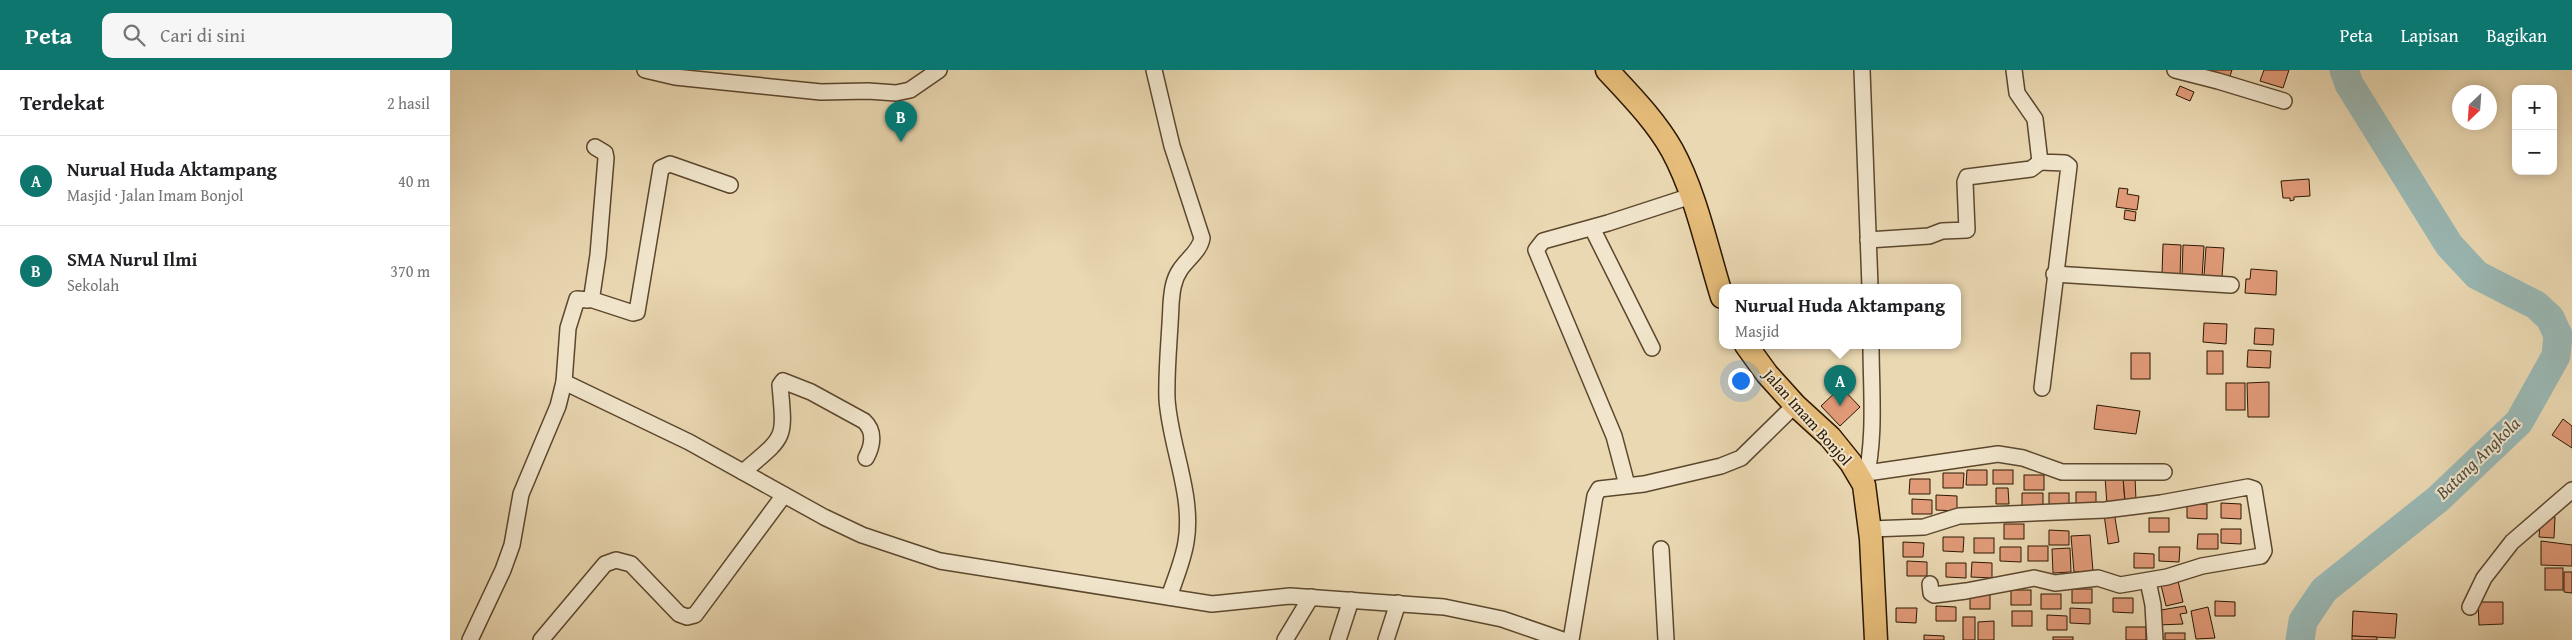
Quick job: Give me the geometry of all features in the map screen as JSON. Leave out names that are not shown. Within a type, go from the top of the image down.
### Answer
[{"type":"highway","points":[[1607,70],[1657,127],[1672,151],[1690,196],[1719,288]]},
{"type":"highway","name":"Jalan Imam Bonjol","points":[[1749,349],[1767,374],[1795,405],[1830,437],[1865,479],[1871,530],[1876,640]]},
{"type":"street","points":[[645,70],[675,77],[821,92],[868,91],[896,93],[910,90],[939,70]]},
{"type":"street","points":[[1154,70],[1172,146],[1202,238],[1200,246],[1184,264],[1175,279],[1171,304],[1167,399],[1173,444],[1182,479],[1187,532],[1181,562],[1169,597]]},
{"type":"street","points":[[1862,70],[1870,284]]},
{"type":"street","points":[[2014,70],[2017,93],[2035,119],[2040,162]]},
{"type":"street","points":[[2175,70],[2218,80],[2284,102]]},
{"type":"street","points":[[590,300],[598,255],[606,175],[606,155],[596,146]]},
{"type":"street","points":[[1868,240],[1928,236],[1942,231],[1967,230],[1965,182],[1967,178],[2031,169],[2040,162],[2065,163],[2069,166],[2054,274],[2042,388]]},
{"type":"street","points":[[470,640],[503,570],[512,545],[521,494],[552,423],[564,382],[570,314],[577,300],[590,300],[633,313],[637,312],[661,168],[670,164],[730,184]]},
{"type":"street","points":[[1627,485],[1614,436],[1536,254],[1537,247],[1543,241],[1592,228],[1690,196]]},
{"type":"street","points":[[1592,228],[1652,348]]},
{"type":"street","points":[[2054,274],[2231,285]]},
{"type":"street","points":[[1871,349],[1871,429],[1865,479],[1998,454],[2023,458],[2062,472],[2164,472]]},
{"type":"street","points":[[743,472],[776,443],[783,429],[780,385],[783,380],[811,392],[864,421],[869,426],[872,435],[866,458]]},
{"type":"street","points":[[564,382],[689,442],[784,495],[862,535],[940,561],[1220,604],[1290,596],[1398,603],[1472,611],[1502,618],[1563,640]]},
{"type":"street","points":[[1571,640],[1596,494],[1603,488],[1644,484],[1721,466],[1741,458],[1795,405]]},
{"type":"street","points":[[1871,530],[1929,527],[1959,516],[2095,511],[2161,503],[2210,493],[2253,488],[2263,555],[2202,566],[2148,581],[2120,585],[2098,578],[2055,583],[2034,578],[1934,595],[1931,593],[1930,584]]},
{"type":"street","points":[[2470,607],[2484,578],[2512,542],[2572,490]]},
{"type":"street","points":[[541,640],[605,564],[616,560],[631,564],[683,616],[695,615],[784,495]]},
{"type":"street","points":[[1661,549],[1666,640]]},
{"type":"street","points":[[2148,581],[2153,606],[2155,640]]},
{"type":"street","points":[[1285,640],[1311,597]]},
{"type":"street","points":[[1338,640],[1351,600]]},
{"type":"street","points":[[1386,640],[1398,603]]},
{"type":"building","points":[[2205,70],[2232,70],[2228,82]]},
{"type":"building","points":[[2264,70],[2289,70],[2283,88],[2260,81]]},
{"type":"building","points":[[2180,86],[2194,92],[2190,101],[2176,95]]},
{"type":"building","points":[[2309,179],[2310,196],[2294,197],[2294,200],[2290,201],[2290,198],[2283,198],[2281,181]]},
{"type":"building","points":[[2119,188],[2128,189],[2127,194],[2139,196],[2137,210],[2116,207]]},
{"type":"building","points":[[2125,210],[2136,212],[2135,221],[2124,219]]},
{"type":"building","points":[[2163,244],[2181,245],[2180,276],[2162,275]]},
{"type":"building","points":[[2183,245],[2204,246],[2202,278],[2182,277]]},
{"type":"building","points":[[2206,247],[2224,248],[2222,277],[2204,276]]},
{"type":"building","points":[[2251,269],[2277,271],[2276,295],[2245,293],[2246,279],[2250,279]]},
{"type":"building","points":[[2204,323],[2227,324],[2226,344],[2203,342]]},
{"type":"building","points":[[2255,328],[2274,329],[2273,345],[2254,344]]},
{"type":"building","points":[[2248,350],[2271,351],[2270,368],[2247,367]]},
{"type":"building","points":[[2207,351],[2223,351],[2223,374],[2207,374]]},
{"type":"building","points":[[2131,353],[2150,353],[2150,379],[2131,379]]},
{"type":"building","points":[[2269,382],[2269,417],[2248,417],[2247,383]]},
{"type":"building","points":[[2226,383],[2245,383],[2245,410],[2226,410]]},
{"type":"building","points":[[1841,387],[1860,407],[1840,426],[1821,406]]},
{"type":"building","points":[[2097,405],[2140,411],[2136,434],[2094,429]]},
{"type":"building","points":[[2563,419],[2572,426],[2572,448],[2552,435]]},
{"type":"building","points":[[1967,470],[1987,470],[1987,485],[1966,485]]},
{"type":"building","points":[[1993,470],[2013,470],[2013,484],[1993,484]]},
{"type":"building","points":[[1943,473],[1964,473],[1963,488],[1943,488]]},
{"type":"building","points":[[2024,475],[2044,475],[2044,490],[2024,490]]},
{"type":"building","points":[[2123,476],[2125,504],[2107,505],[2105,477]]},
{"type":"building","points":[[2135,477],[2136,500],[2125,500],[2123,478]]},
{"type":"building","points":[[1910,479],[1930,479],[1930,494],[1909,494]]},
{"type":"building","points":[[1996,488],[2008,488],[2009,504],[1996,504]]},
{"type":"building","points":[[2076,492],[2096,492],[2096,507],[2076,507]]},
{"type":"building","points":[[2022,493],[2043,493],[2043,508],[2022,507]]},
{"type":"building","points":[[2049,493],[2069,493],[2069,508],[2049,508]]},
{"type":"building","points":[[1936,495],[1957,496],[1957,511],[1936,510]]},
{"type":"building","points":[[1912,499],[1932,500],[1932,514],[1912,514]]},
{"type":"building","points":[[2221,503],[2241,504],[2241,519],[2221,518]]},
{"type":"building","points":[[2187,504],[2207,504],[2207,519],[2187,518]]},
{"type":"building","points":[[2114,512],[2119,542],[2108,544],[2104,514]]},
{"type":"building","points":[[2544,517],[2555,517],[2554,538],[2539,537],[2540,525],[2544,525]]},
{"type":"building","points":[[2149,518],[2169,518],[2169,532],[2149,532]]},
{"type":"building","points":[[2004,524],[2024,524],[2024,539],[2004,539]]},
{"type":"building","points":[[2221,529],[2241,529],[2241,544],[2221,543]]},
{"type":"building","points":[[2049,530],[2069,531],[2069,545],[2049,545]]},
{"type":"building","points":[[2198,534],[2218,534],[2218,549],[2197,549]]},
{"type":"building","points":[[2090,535],[2093,571],[2074,572],[2071,536]]},
{"type":"building","points":[[1943,537],[1964,537],[1963,552],[1943,551]]},
{"type":"building","points":[[1974,538],[1994,538],[1994,553],[1974,553]]},
{"type":"building","points":[[2541,541],[2572,545],[2572,566],[2541,565]]},
{"type":"building","points":[[1903,542],[1924,543],[1923,557],[1903,557]]},
{"type":"building","points":[[2028,546],[2048,546],[2048,561],[2028,561]]},
{"type":"building","points":[[2000,547],[2021,547],[2021,562],[2000,561]]},
{"type":"building","points":[[2159,547],[2180,547],[2179,562],[2159,561]]},
{"type":"building","points":[[2070,548],[2071,572],[2053,573],[2052,549]]},
{"type":"building","points":[[2134,553],[2154,554],[2154,568],[2134,568]]},
{"type":"building","points":[[1907,561],[1927,562],[1927,576],[1907,576]]},
{"type":"building","points":[[1972,562],[1992,563],[1992,578],[1971,577]]},
{"type":"building","points":[[1946,563],[1966,563],[1966,578],[1946,577]]},
{"type":"building","points":[[2545,568],[2563,568],[2563,590],[2545,590]]},
{"type":"building","points":[[2564,572],[2572,572],[2572,593],[2564,592]]},
{"type":"building","points":[[2178,581],[2183,602],[2166,606],[2161,585]]},
{"type":"building","points":[[2072,589],[2092,589],[2092,603],[2072,603]]},
{"type":"building","points":[[2011,590],[2031,590],[2031,605],[2011,605]]},
{"type":"building","points":[[1970,594],[1990,594],[1990,609],[1970,609]]},
{"type":"building","points":[[2041,594],[2061,594],[2061,609],[2041,609]]},
{"type":"building","points":[[2113,598],[2133,598],[2133,613],[2113,612]]},
{"type":"building","points":[[2215,601],[2235,602],[2235,616],[2215,616]]},
{"type":"building","points":[[2478,602],[2503,602],[2503,624],[2479,625]]},
{"type":"building","points":[[1936,606],[1956,607],[1956,621],[1936,621]]},
{"type":"building","points":[[2185,606],[2187,613],[2180,614],[2183,624],[2158,625],[2155,611]]},
{"type":"building","points":[[2208,607],[2215,638],[2196,639],[2191,611]]},
{"type":"building","points":[[1896,608],[1917,608],[1916,623],[1896,622]]},
{"type":"building","points":[[2070,608],[2090,609],[2090,624],[2070,623]]},
{"type":"building","points":[[2012,611],[2032,611],[2032,626],[2012,626]]},
{"type":"building","points":[[2353,611],[2397,614],[2395,638],[2352,636]]},
{"type":"building","points":[[2047,615],[2067,616],[2067,630],[2047,630]]},
{"type":"building","points":[[1963,617],[1975,617],[1975,640],[1963,640]]},
{"type":"building","points":[[1994,621],[1994,640],[1978,640],[1978,622]]},
{"type":"building","points":[[2126,627],[2146,627],[2146,640],[2126,640]]},
{"type":"building","points":[[2165,633],[2185,633],[2185,640],[2165,640]]},
{"type":"building","points":[[1924,635],[1944,636],[1944,640],[1924,640]]},
{"type":"building","points":[[2352,636],[2377,637],[2377,640],[2352,640]]},
{"type":"building","points":[[2053,637],[2073,637],[2073,640],[2053,640]]},
{"type":"waterway","name":"Batang Angkola","points":[[2300,640],[2303,621],[2324,590],[2438,499],[2519,422],[2556,356],[2558,335],[2550,318],[2536,305],[2477,275],[2449,245],[2349,84],[2344,70]]},
{"type":"place","name":"SMA Nurul Ilmi","points":[[901,142]]},
{"type":"place","name":"Nurual Huda Aktampang","points":[[1840,406]]}]
